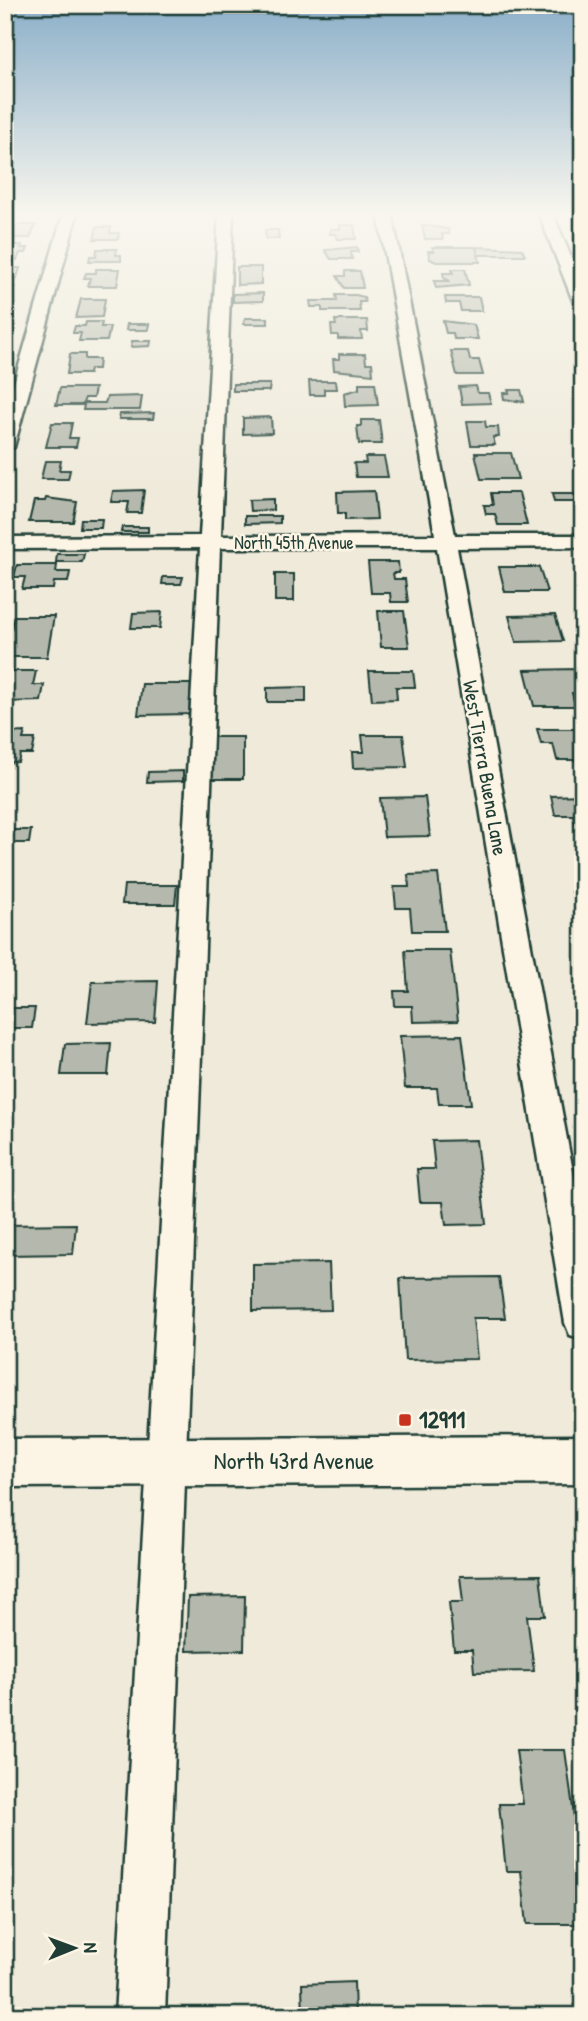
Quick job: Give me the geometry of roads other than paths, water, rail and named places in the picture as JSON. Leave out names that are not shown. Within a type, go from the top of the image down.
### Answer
[{"type":"main road","name":"North 43rd Avenue","points":[[5,1463],[583,1460]]},
{"type":"street","points":[[5,447],[44,308]]},
{"type":"street","points":[[140,2016],[222,308]]},
{"type":"street","name":"West Tierra Buena Lane","points":[[403,308],[583,1323]]},
{"type":"street","name":"North 45th Avenue","points":[[5,543],[583,541]]},
{"type":"place","name":"12911","points":[[405,1420]]}]
